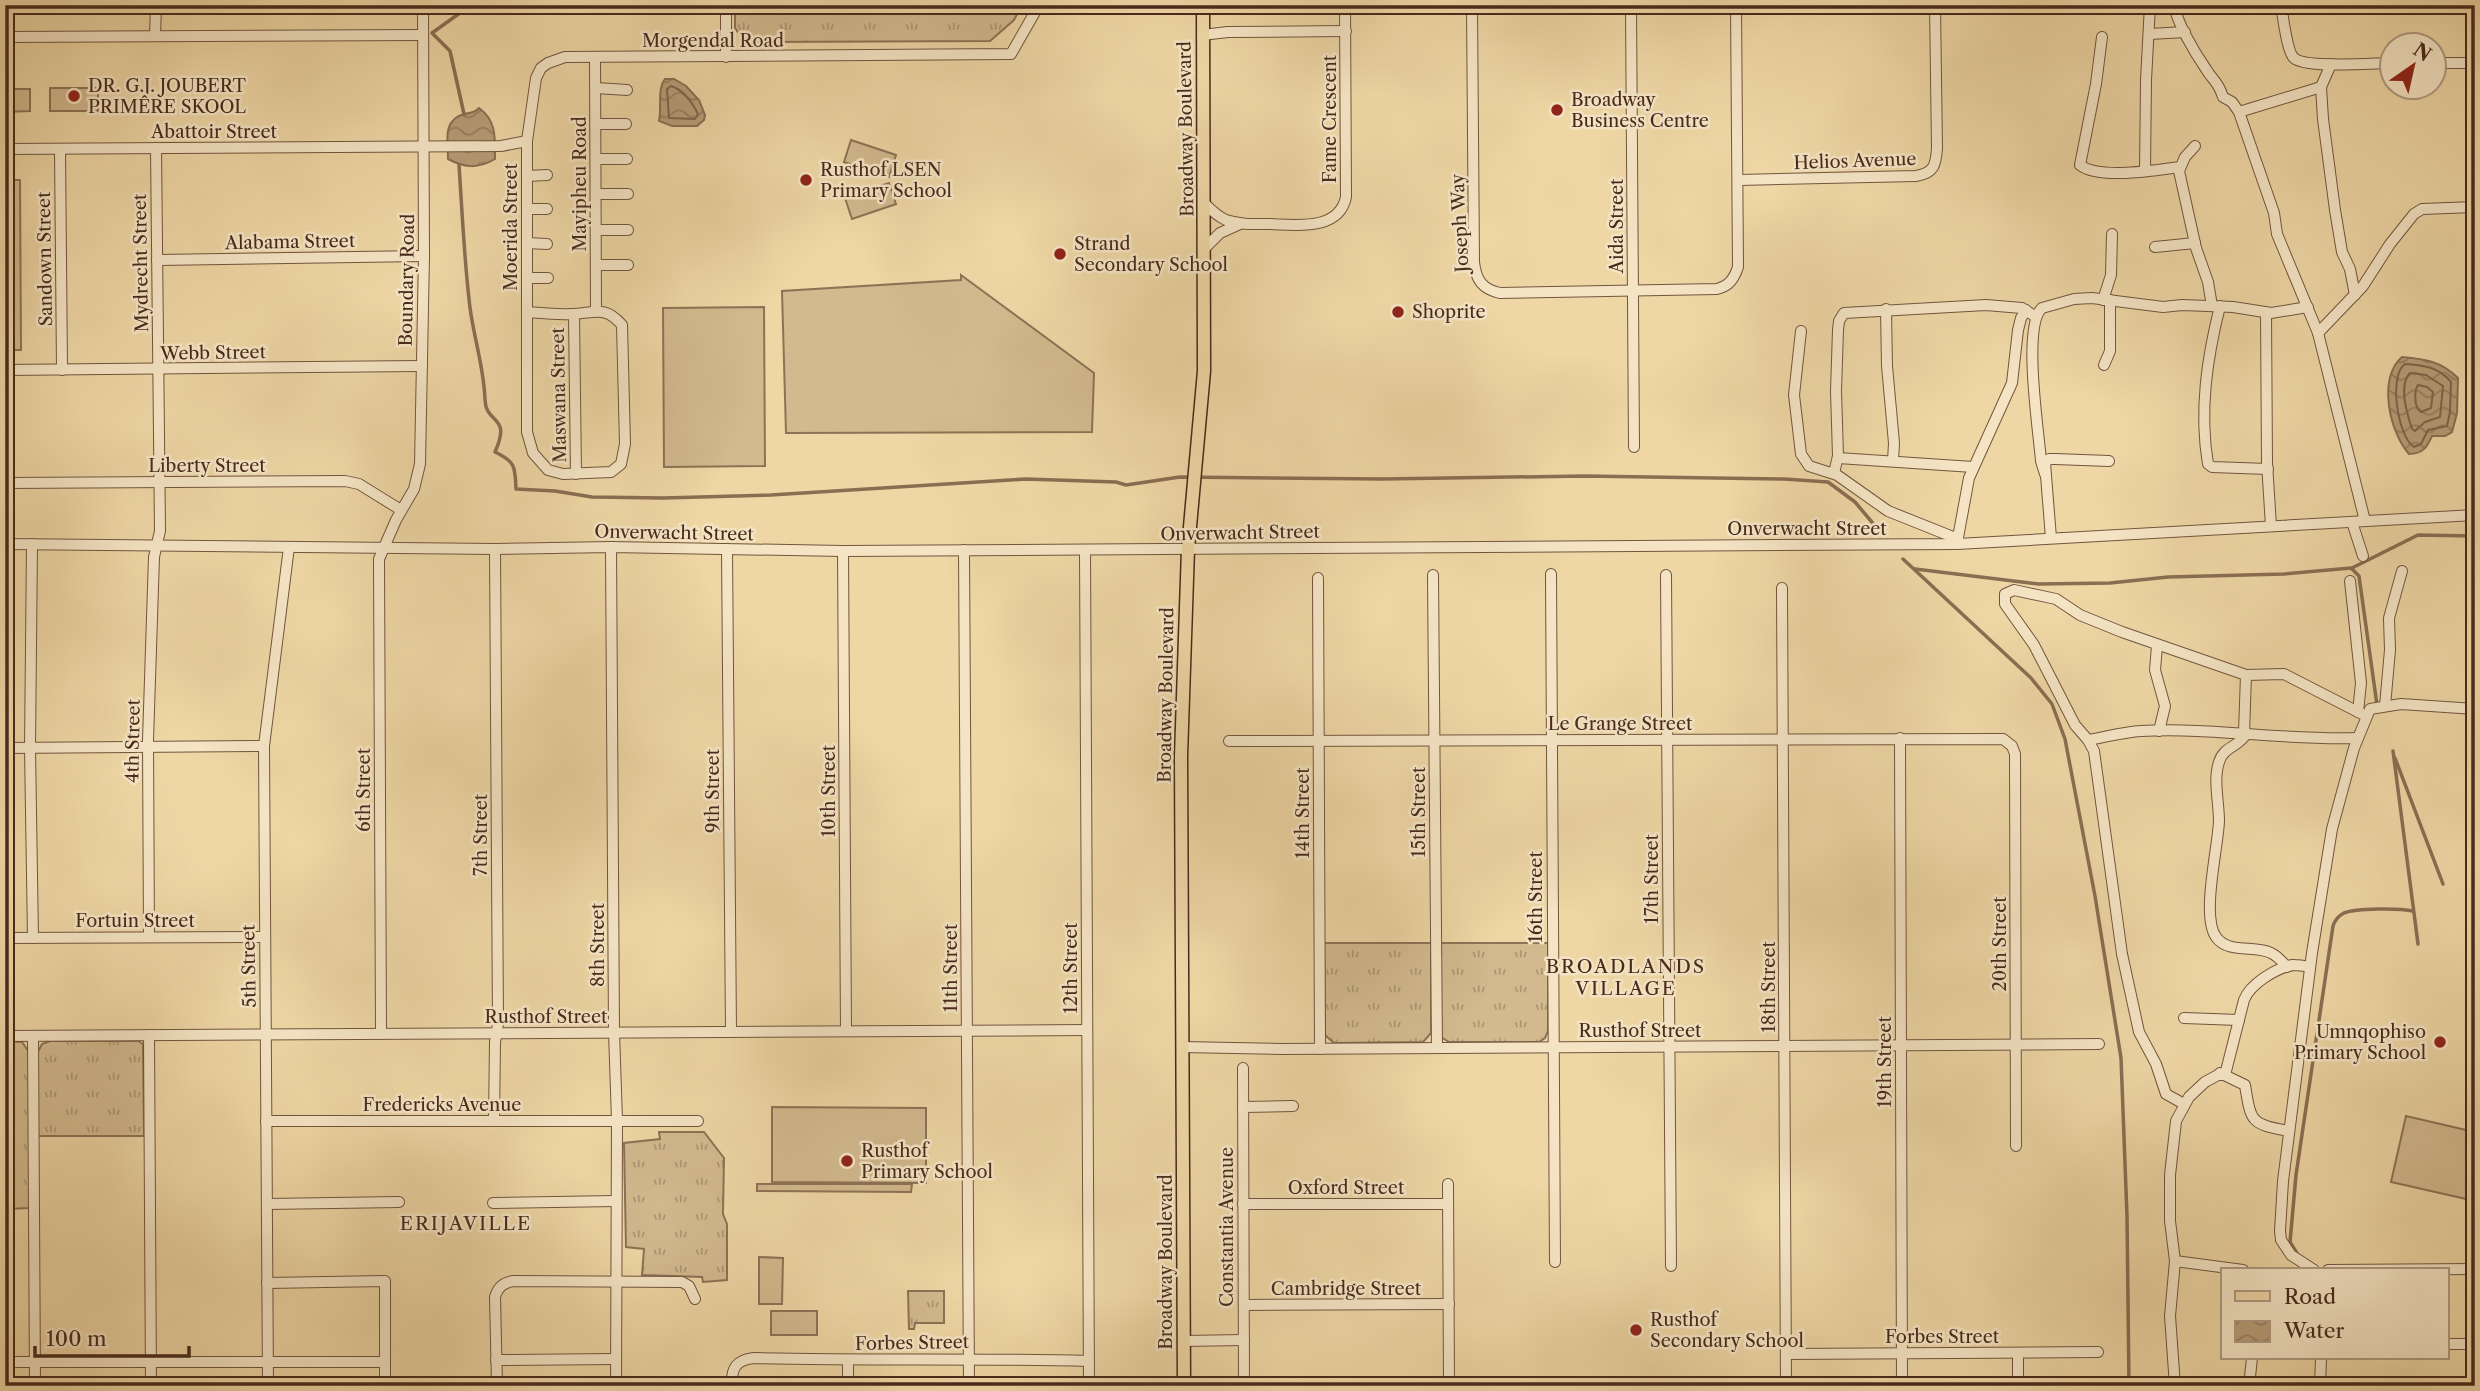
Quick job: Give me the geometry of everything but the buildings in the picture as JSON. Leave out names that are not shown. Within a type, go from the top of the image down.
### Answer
[{"type":"main road","name":"Broadway Boulevard","points":[[1184,1386],[1181,756],[1188,549],[1204,371],[1203,5]]},
{"type":"street","points":[[155,36],[156,5]]},
{"type":"street","name":"Boundary Road","points":[[385,548],[401,510],[414,489],[420,464],[424,256],[423,5]]},
{"type":"street","points":[[726,5],[726,57]]},
{"type":"street","name":"Morgendal Road","points":[[527,141],[533,88],[541,68],[555,59],[1011,54],[1039,5]]},
{"type":"street","name":"Fame Crescent","points":[[1204,203],[1223,219],[1240,224],[1319,223],[1332,218],[1343,207],[1346,197],[1345,5]]},
{"type":"street","name":"Joseph Way","points":[[1472,5],[1474,262],[1479,282],[1483,287],[1500,293],[1633,290]]},
{"type":"street","name":"Aida Street","points":[[1631,5],[1634,447]]},
{"type":"street","points":[[1633,290],[1717,289],[1728,284],[1738,267],[1736,5]]},
{"type":"street","name":"Helios Avenue","points":[[1739,180],[1916,176],[1931,171],[1935,166],[1937,148],[1935,5]]},
{"type":"street","points":[[2145,171],[2150,5]]},
{"type":"street","points":[[2174,5],[2207,72],[2218,82],[2223,97],[2232,102],[2239,112],[2274,213],[2277,234],[2318,333],[2365,521]]},
{"type":"street","points":[[2281,5],[2293,58],[2311,64],[2378,63]]},
{"type":"street","points":[[1202,35],[1228,32],[1346,31]]},
{"type":"street","points":[[2150,34],[2185,32]]},
{"type":"street","points":[[5,37],[423,35]]},
{"type":"street","points":[[2102,37],[2080,165],[2094,172],[2180,167]]},
{"type":"street","name":"Mayipheu Road","points":[[595,57],[596,310]]},
{"type":"street","points":[[2448,63],[2475,63]]},
{"type":"street","points":[[2331,64],[2321,87],[2334,210],[2342,252],[2350,269],[2355,295]]},
{"type":"street","points":[[2239,112],[2321,87]]},
{"type":"street","points":[[596,88],[627,90]]},
{"type":"street","points":[[596,124],[626,124]]},
{"type":"street","points":[[424,146],[498,146],[527,141]]},
{"type":"street","name":"Moerida Street","points":[[527,141],[527,432],[529,445],[537,459],[556,474],[611,472],[621,464],[624,455],[624,330],[612,315],[596,310]]},
{"type":"street","name":"Abattoir Street","points":[[5,149],[424,146]]},
{"type":"street","points":[[2195,146],[2180,167],[2195,243],[2216,306],[2205,375],[2208,464],[2212,467],[2268,469]]},
{"type":"street","name":"Mydrecht Street","points":[[156,148],[160,531],[157,546]]},
{"type":"street","name":"Sandown Street","points":[[60,149],[62,370]]},
{"type":"street","points":[[596,159],[627,159]]},
{"type":"street","points":[[527,176],[547,175]]},
{"type":"street","points":[[596,194],[628,194]]},
{"type":"street","points":[[2318,333],[2355,295],[2414,214],[2422,209],[2475,207]]},
{"type":"street","points":[[527,209],[547,209]]},
{"type":"street","points":[[1205,248],[1220,233],[1240,224]]},
{"type":"street","points":[[596,230],[628,230]]},
{"type":"street","points":[[2104,365],[2110,351],[2107,300],[2112,275],[2112,234]]},
{"type":"street","points":[[527,243],[547,244]]},
{"type":"street","points":[[2155,247],[2195,243]]},
{"type":"street","name":"Alabama Street","points":[[157,260],[424,256]]},
{"type":"street","points":[[596,265],[628,265]]},
{"type":"street","points":[[527,278],[548,278]]},
{"type":"street","points":[[2045,474],[2041,461],[2033,372],[2036,317],[2042,308],[2074,299],[2163,307],[2216,306],[2266,312],[2308,307]]},
{"type":"street","points":[[1834,473],[1838,458],[1836,391],[1839,321],[1844,313],[1986,305],[2017,306],[2036,317]]},
{"type":"street","points":[[1886,309],[1893,461]]},
{"type":"street","points":[[527,313],[574,314],[596,310]]},
{"type":"street","points":[[1801,331],[1794,395],[1804,462],[1814,469],[1834,473],[1888,511],[1957,541],[1969,478],[2012,383],[2018,330],[2026,310]]},
{"type":"street","points":[[2266,312],[2271,526]]},
{"type":"street","name":"Maswana Street","points":[[574,314],[576,474]]},
{"type":"street","name":"Webb Street","points":[[6,370],[422,366]]},
{"type":"street","points":[[6,370],[7,482]]},
{"type":"street","points":[[1838,458],[1973,467]]},
{"type":"street","points":[[2051,538],[2045,463],[2049,459],[2109,461]]},
{"type":"street","name":"Liberty Street","points":[[7,482],[345,481],[359,484],[401,510]]},
{"type":"street","name":"Onverwacht Street","points":[[5,544],[843,551],[1957,541],[2475,515]]},
{"type":"street","points":[[2352,522],[2363,556]]},
{"type":"street","points":[[32,544],[30,748],[33,938]]},
{"type":"street","name":"4th Street","points":[[149,937],[148,748],[154,557],[157,546]]},
{"type":"street","name":"5th Street","points":[[268,1386],[264,746],[289,547]]},
{"type":"street","name":"8th Street","points":[[611,547],[617,1120],[616,1386]]},
{"type":"street","name":"6th Street","points":[[381,1034],[379,559],[385,548]]},
{"type":"street","name":"7th Street","points":[[494,1120],[495,549]]},
{"type":"street","name":"9th Street","points":[[727,549],[730,1032]]},
{"type":"street","name":"11th Street","points":[[964,550],[969,1386]]},
{"type":"street","name":"12th Street","points":[[1085,550],[1089,1386]]},
{"type":"street","name":"10th Street","points":[[843,551],[846,1031]]},
{"type":"street","points":[[2385,706],[2389,618],[2402,571]]},
{"type":"street","name":"16th Street","points":[[1550,574],[1555,1262]]},
{"type":"street","name":"15th Street","points":[[1433,575],[1437,1048]]},
{"type":"street","name":"17th Street","points":[[1666,575],[1671,1266]]},
{"type":"street","name":"14th Street","points":[[1318,578],[1320,1049]]},
{"type":"street","points":[[2311,1268],[2291,1255],[2281,1240],[2280,1231],[2289,1131],[2332,829],[2358,738],[2362,714],[2350,581]]},
{"type":"street","name":"18th Street","points":[[1782,588],[1786,1386]]},
{"type":"street","points":[[2184,1104],[2166,1094],[2156,1064],[2139,1032],[2122,954],[2094,751],[2075,725],[2034,645],[2004,604],[2005,594],[2014,590],[2056,599],[2080,615],[2157,646],[2246,675],[2284,674],[2362,714]]},
{"type":"street","points":[[2157,646],[2155,670],[2165,706],[2159,731]]},
{"type":"street","points":[[2246,675],[2245,733],[2242,742],[2224,752],[2217,769],[2218,831],[2211,887],[2211,923],[2220,941],[2242,949],[2270,953],[2287,967]]},
{"type":"street","points":[[2362,714],[2370,709],[2401,704],[2475,709]]},
{"type":"street","points":[[2088,740],[2138,731],[2245,733],[2323,739],[2358,738]]},
{"type":"street","name":"Le Grange Street","points":[[1229,741],[1998,737],[2009,743]]},
{"type":"street","name":"19th Street","points":[[1900,738],[1902,1386]]},
{"type":"street","name":"20th Street","points":[[2009,743],[2015,754],[2016,1146]]},
{"type":"street","points":[[5,748],[264,746]]},
{"type":"street","name":"Fortuin Street","points":[[5,938],[264,937]]},
{"type":"street","points":[[2175,1386],[2170,1316],[2175,1261],[2170,1221],[2169,1175],[2176,1121],[2184,1104],[2205,1082],[2218,1074],[2225,1075],[2248,992],[2266,977],[2292,965],[2311,967]]},
{"type":"street","points":[[2184,1018],[2239,1020]]},
{"type":"street","name":"Rusthof Street","points":[[5,1036],[1087,1030]]},
{"type":"street","points":[[33,1035],[35,1386]]},
{"type":"street","points":[[149,1035],[151,1386]]},
{"type":"street","name":"Rusthof Street","points":[[1182,1047],[1320,1049],[2099,1044]]},
{"type":"street","name":"Constantia Avenue","points":[[1242,1068],[1244,1386]]},
{"type":"street","points":[[2220,1074],[2245,1085],[2250,1115],[2262,1126],[2289,1131]]},
{"type":"street","points":[[1243,1107],[1293,1106]]},
{"type":"street","name":"Fredericks Avenue","points":[[266,1121],[698,1121]]},
{"type":"street","points":[[1448,1184],[1449,1386]]},
{"type":"street","points":[[493,1203],[617,1201]]},
{"type":"street","points":[[267,1204],[399,1202]]},
{"type":"street","name":"Oxford Street","points":[[1243,1204],[1448,1203]]},
{"type":"street","points":[[2175,1261],[2228,1268]]},
{"type":"street","points":[[2448,1269],[2475,1269]]},
{"type":"street","points":[[267,1283],[385,1281],[385,1386]]},
{"type":"street","points":[[497,1386],[495,1297],[501,1286],[513,1281],[682,1282],[688,1286],[695,1299]]},
{"type":"street","name":"Cambridge Street","points":[[1244,1305],[1449,1304]]},
{"type":"street","points":[[1184,1340],[1244,1340]]},
{"type":"street","points":[[2448,1343],[2475,1344]]},
{"type":"street","name":"Forbes Street","points":[[1786,1354],[2098,1352]]},
{"type":"street","points":[[2018,1353],[2018,1386]]},
{"type":"street","name":"Forbes Street","points":[[732,1386],[731,1373],[736,1363],[754,1358],[1089,1361]]},
{"type":"street","points":[[496,1360],[616,1359]]},
{"type":"street","points":[[848,1360],[848,1386]]},
{"type":"street","points":[[2249,1386],[2252,1360]]},
{"type":"street","points":[[2320,1386],[2321,1360]]},
{"type":"street","points":[[5,1362],[385,1362]]},
{"type":"green space","points":[[735,5],[1022,5],[1014,20],[990,41],[745,42],[735,28]]},
{"type":"green space","points":[[50,88],[98,88],[98,111],[50,111]]},
{"type":"green space","points":[[5,89],[30,89],[30,111],[5,112]]},
{"type":"green space","points":[[851,140],[896,155],[889,177],[844,162]]},
{"type":"green space","points":[[5,180],[20,180],[21,350],[5,350]]},
{"type":"green space","points":[[889,183],[896,204],[852,219],[845,198]]},
{"type":"green space","points":[[961,275],[1094,373],[1092,432],[786,433],[782,291],[961,280]]},
{"type":"green space","points":[[764,307],[765,466],[664,467],[663,308]]},
{"type":"green space","points":[[1324,943],[1431,943],[1431,1033],[1423,1042],[1334,1043],[1325,1035]]},
{"type":"green space","points":[[1440,943],[1548,943],[1548,1031],[1545,1038],[1539,1042],[1449,1042],[1441,1037]]},
{"type":"green space","points":[[5,1041],[22,1042],[29,1052],[30,1208],[5,1209]]},
{"type":"green space","points":[[50,1041],[138,1041],[143,1044],[144,1136],[37,1136],[38,1052],[42,1044]]},
{"type":"green space","points":[[772,1107],[926,1108],[926,1183],[772,1182]]},
{"type":"green space","points":[[2406,1116],[2475,1132],[2475,1201],[2391,1182]]},
{"type":"green space","points":[[659,1132],[704,1132],[724,1158],[723,1214],[727,1224],[727,1280],[703,1282],[702,1277],[642,1275],[644,1249],[626,1247],[624,1143],[660,1139]]},
{"type":"green space","points":[[757,1184],[912,1184],[911,1192],[757,1191]]},
{"type":"green space","points":[[759,1257],[783,1258],[782,1304],[759,1304]]},
{"type":"green space","points":[[908,1291],[944,1291],[944,1323],[915,1323],[914,1329],[909,1329]]},
{"type":"green space","points":[[771,1311],[817,1311],[817,1335],[771,1335]]},
{"type":"water","points":[[665,79],[674,79],[686,86],[699,100],[705,115],[704,120],[697,126],[672,126],[659,121],[661,88]]},
{"type":"water","points":[[479,108],[492,125],[495,159],[472,166],[448,159],[447,139],[452,121]]},
{"type":"water","points":[[2402,357],[2432,362],[2458,378],[2457,413],[2452,432],[2445,436],[2432,436],[2424,449],[2414,454],[2409,454],[2402,445],[2389,406],[2390,378],[2394,366]]},
{"type":"waterway","points":[[464,114],[450,51],[432,33],[471,5]]},
{"type":"waterway","points":[[459,165],[469,299],[486,408],[500,425],[495,452],[511,462],[516,489],[592,497],[663,498],[771,495],[1026,479],[1116,482],[1126,485],[1180,477],[1383,479],[1584,476],[1784,479],[1828,482],[1855,502],[1876,527]]},
{"type":"waterway","points":[[2352,568],[2418,535],[2475,536]]},
{"type":"waterway","points":[[1903,559],[2031,678],[2052,704],[2065,739],[2095,896],[2121,1058],[2127,1216],[2129,1386]]},
{"type":"waterway","points":[[1915,569],[2039,584],[2110,583],[2168,577],[2284,574],[2351,568],[2359,576],[2377,705]]},
{"type":"waterway","points":[[2393,751],[2418,944]]},
{"type":"waterway","points":[[2395,758],[2443,884]]},
{"type":"waterway","points":[[2298,1255],[2290,1242],[2296,1175],[2333,926],[2340,915],[2350,911],[2413,911]]},
{"type":"place","name":"DR. G.J. JOUBERT PRIMÊRE SKOOL","points":[[74,96]]},
{"type":"place","name":"Broadway Business Centre","points":[[1557,110]]},
{"type":"place","name":"Rusthof LSEN Primary School","points":[[806,180]]},
{"type":"place","name":"Strand Secondary School","points":[[1060,254]]},
{"type":"place","name":"Shoprite","points":[[1398,312]]},
{"type":"place","name":"Umnqophiso Primary School","points":[[2440,1042]]},
{"type":"place","name":"Rusthof Primary School","points":[[847,1161]]},
{"type":"place","name":"Rusthof Secondary School","points":[[1636,1330]]},
{"type":"district","name":"BROADLANDS VILLAGE","points":[[1626,977]]},
{"type":"district","name":"ERIJAVILLE","points":[[466,1223]]}]
